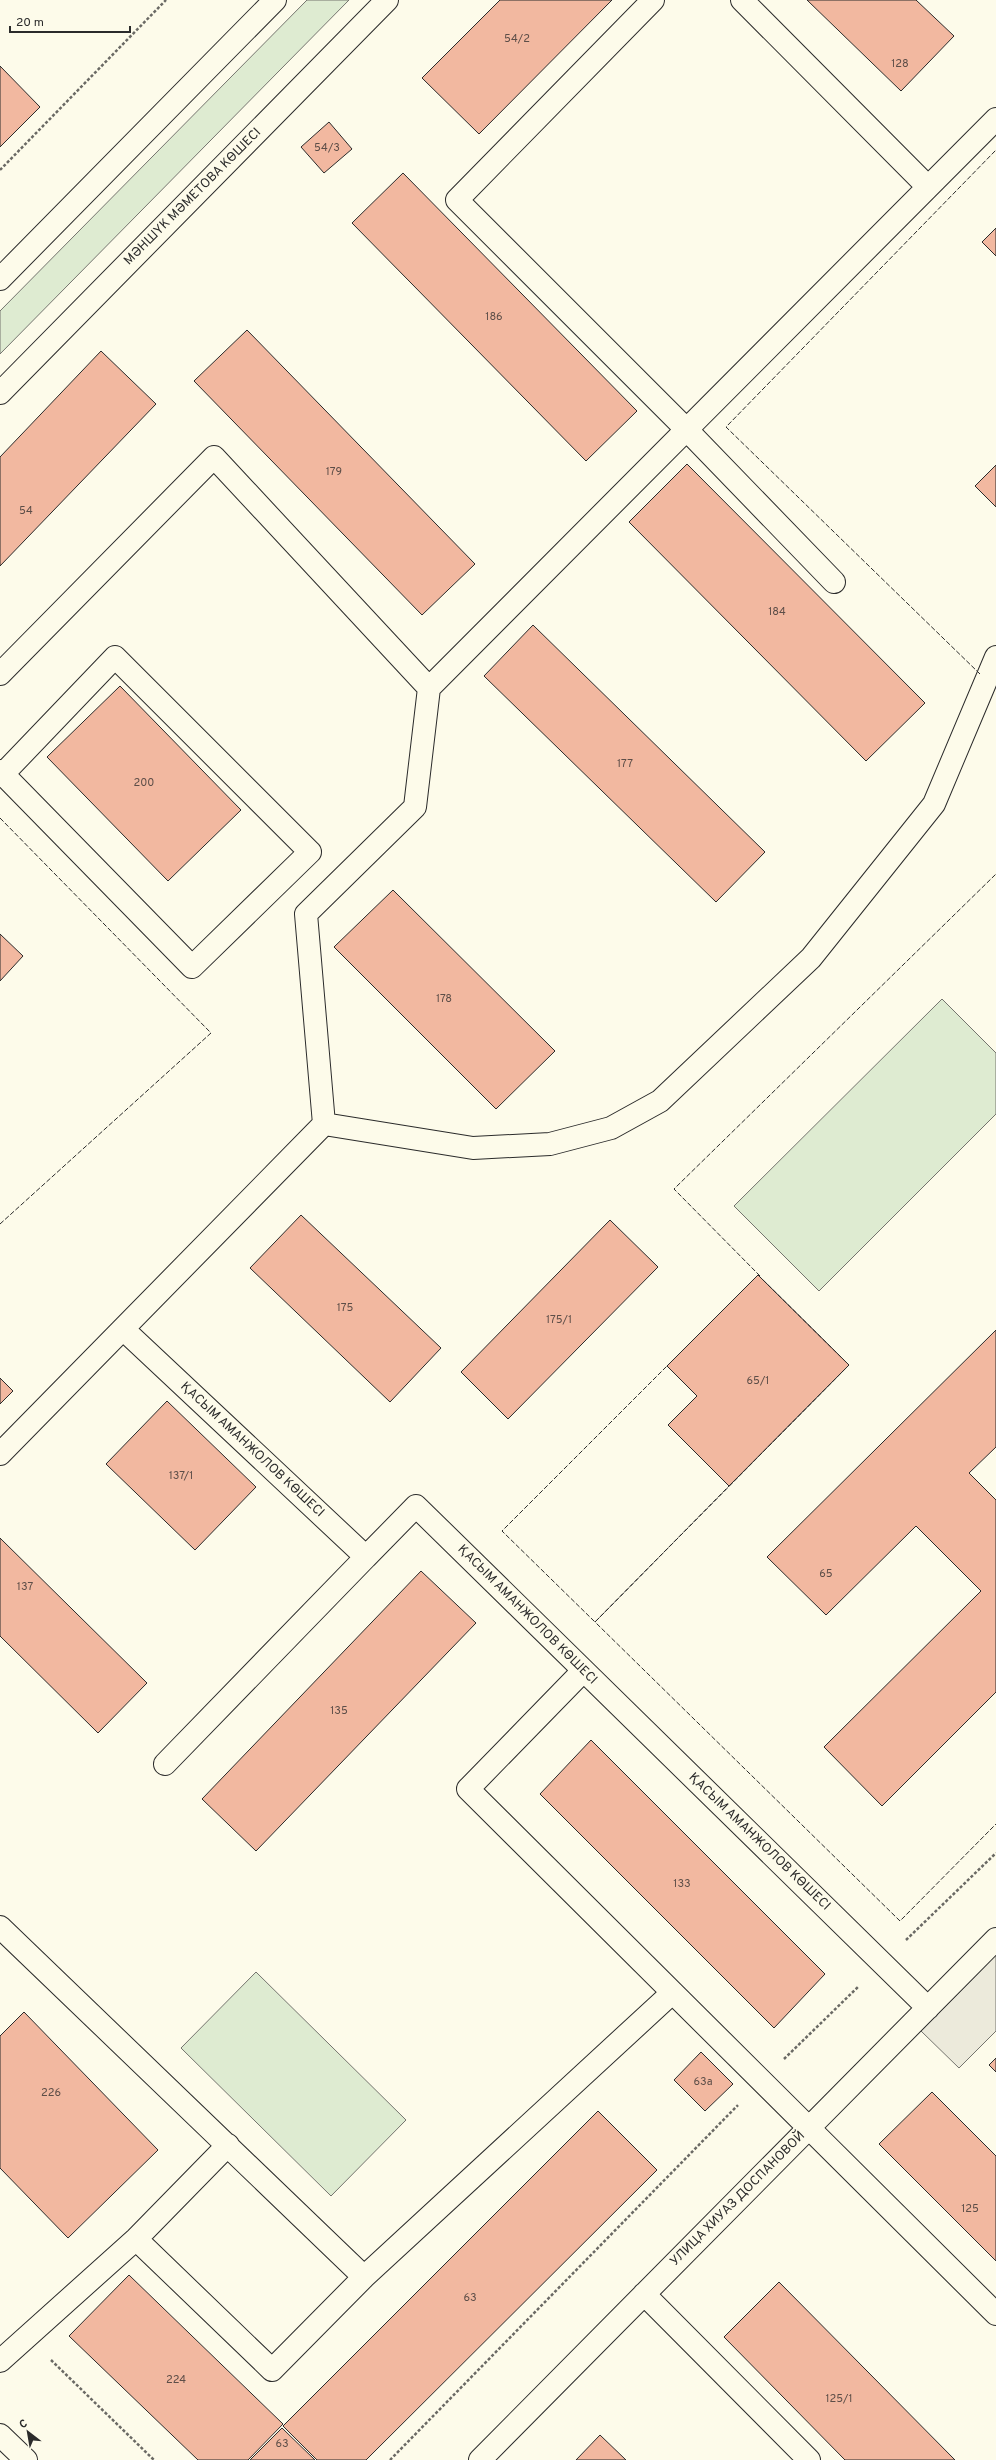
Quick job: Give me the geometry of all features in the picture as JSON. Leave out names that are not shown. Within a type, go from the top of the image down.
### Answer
[{"type":"street","points":[[0,279],[275,0]]},
{"type":"street","name":"МӘНШҮК МӘМЕТОВА КӨШЕСІ","points":[[0,393],[387,0]]},
{"type":"street","points":[[653,0],[457,200],[686,429],[834,582]]},
{"type":"street","points":[[742,0],[928,187]]},
{"type":"street","points":[[0,1454],[324,1124],[306,914],[415,807],[429,688],[996,119]]},
{"type":"street","points":[[0,674],[214,457],[429,688]]},
{"type":"street","points":[[115,657],[310,852],[192,967],[1,772],[115,657]]},
{"type":"street","points":[[324,1124],[473,1148],[550,1144],[611,1128],[660,1101],[811,958],[934,804],[996,657]]},
{"type":"street","name":"ҚАСЫМ АМАНЖОЛОВ КӨШЕСІ","points":[[123,1329],[366,1557],[416,1506],[928,2008]]},
{"type":"street","points":[[165,1764],[366,1557]]},
{"type":"street","points":[[583,1671],[468,1789],[996,2314]]},
{"type":"street","points":[[0,1927],[228,2145],[364,2278]]},
{"type":"street","name":"УЛИЦА ХИУАЗ ДОСПАНОВОЙ","points":[[480,2460],[996,1939]]},
{"type":"street","points":[[136,2239],[272,2370],[364,2278],[672,1993]]},
{"type":"street","points":[[0,2362],[136,2239],[228,2145]]},
{"type":"street","points":[[644,2294],[808,2460]]},
{"type":"street","points":[[0,2435],[26,2460]]},
{"type":"path","points":[[0,170],[166,0]]},
{"type":"path","points":[[390,2460],[761,2081],[996,1853]]},
{"type":"path","points":[[26,2337],[154,2460]]},
{"type":"green space","points":[[307,0],[349,0],[0,354],[0,311]]},
{"type":"green space","points":[[942,999],[996,1053],[996,1114],[819,1291],[734,1206]]},
{"type":"green space","points":[[256,1972],[406,2120],[331,2196],[181,2048]]},
{"type":"shaded area","points":[[996,1955],[996,2031],[959,2068],[921,2031]]},
{"type":"building","points":[[500,0],[612,0],[479,134],[422,78]]},
{"type":"building","points":[[807,0],[916,0],[954,36],[901,91]]},
{"type":"building","points":[[0,66],[40,107],[0,147]]},
{"type":"building","points":[[329,122],[352,149],[324,173],[301,147]]},
{"type":"building","points":[[403,173],[637,411],[586,461],[352,223]]},
{"type":"building","points":[[996,228],[996,256],[982,242]]},
{"type":"building","points":[[247,330],[475,564],[422,615],[194,381]]},
{"type":"building","points":[[101,351],[156,404],[0,566],[0,457]]},
{"type":"building","points":[[687,464],[925,703],[866,761],[629,522]]},
{"type":"building","points":[[996,465],[996,507],[975,486]]},
{"type":"building","points":[[533,625],[765,852],[716,902],[484,676]]},
{"type":"building","points":[[120,686],[241,810],[168,881],[47,757]]},
{"type":"building","points":[[393,890],[555,1051],[496,1109],[334,947]]},
{"type":"building","points":[[0,934],[23,956],[0,981]]},
{"type":"building","points":[[301,1215],[441,1348],[390,1402],[250,1268]]},
{"type":"building","points":[[610,1220],[658,1267],[508,1419],[461,1372]]},
{"type":"building","points":[[758,1275],[849,1365],[729,1486],[668,1425],[697,1396],[667,1366]]},
{"type":"building","points":[[996,1330],[996,1447],[969,1473],[996,1500],[996,1692],[882,1806],[824,1747],[981,1591],[916,1526],[826,1615],[767,1557]]},
{"type":"building","points":[[0,1378],[13,1391],[0,1404]]},
{"type":"building","points":[[167,1401],[256,1487],[195,1550],[106,1464]]},
{"type":"building","points":[[0,1538],[147,1683],[98,1733],[0,1636]]},
{"type":"building","points":[[421,1571],[476,1623],[256,1851],[202,1799]]},
{"type":"building","points":[[591,1740],[825,1974],[774,2028],[540,1794]]},
{"type":"building","points":[[24,2012],[158,2150],[68,2238],[0,2168],[0,2036]]},
{"type":"building","points":[[701,2052],[733,2084],[705,2111],[674,2080]]},
{"type":"building","points":[[996,2058],[996,2072],[989,2065]]},
{"type":"building","points":[[932,2092],[996,2156],[996,2261],[879,2144]]},
{"type":"building","points":[[598,2111],[657,2170],[366,2460],[317,2460],[283,2426]]},
{"type":"building","points":[[129,2275],[283,2424],[248,2460],[198,2460],[69,2336]]},
{"type":"building","points":[[779,2282],[955,2460],[845,2460],[724,2337]]},
{"type":"building","points":[[282,2428],[315,2460],[250,2460]]},
{"type":"building","points":[[600,2435],[626,2460],[576,2460]]},
{"type":"fence","points":[[980,674],[726,427],[996,150]]},
{"type":"fence","points":[[0,818],[211,1033],[0,1224]]},
{"type":"fence","points":[[760,1276],[674,1189],[996,874]]},
{"type":"fence","points":[[758,1275],[849,1365],[595,1622],[502,1531],[758,1275]]},
{"type":"fence","points":[[731,1484],[595,1622],[900,1921],[996,1824]]}]
